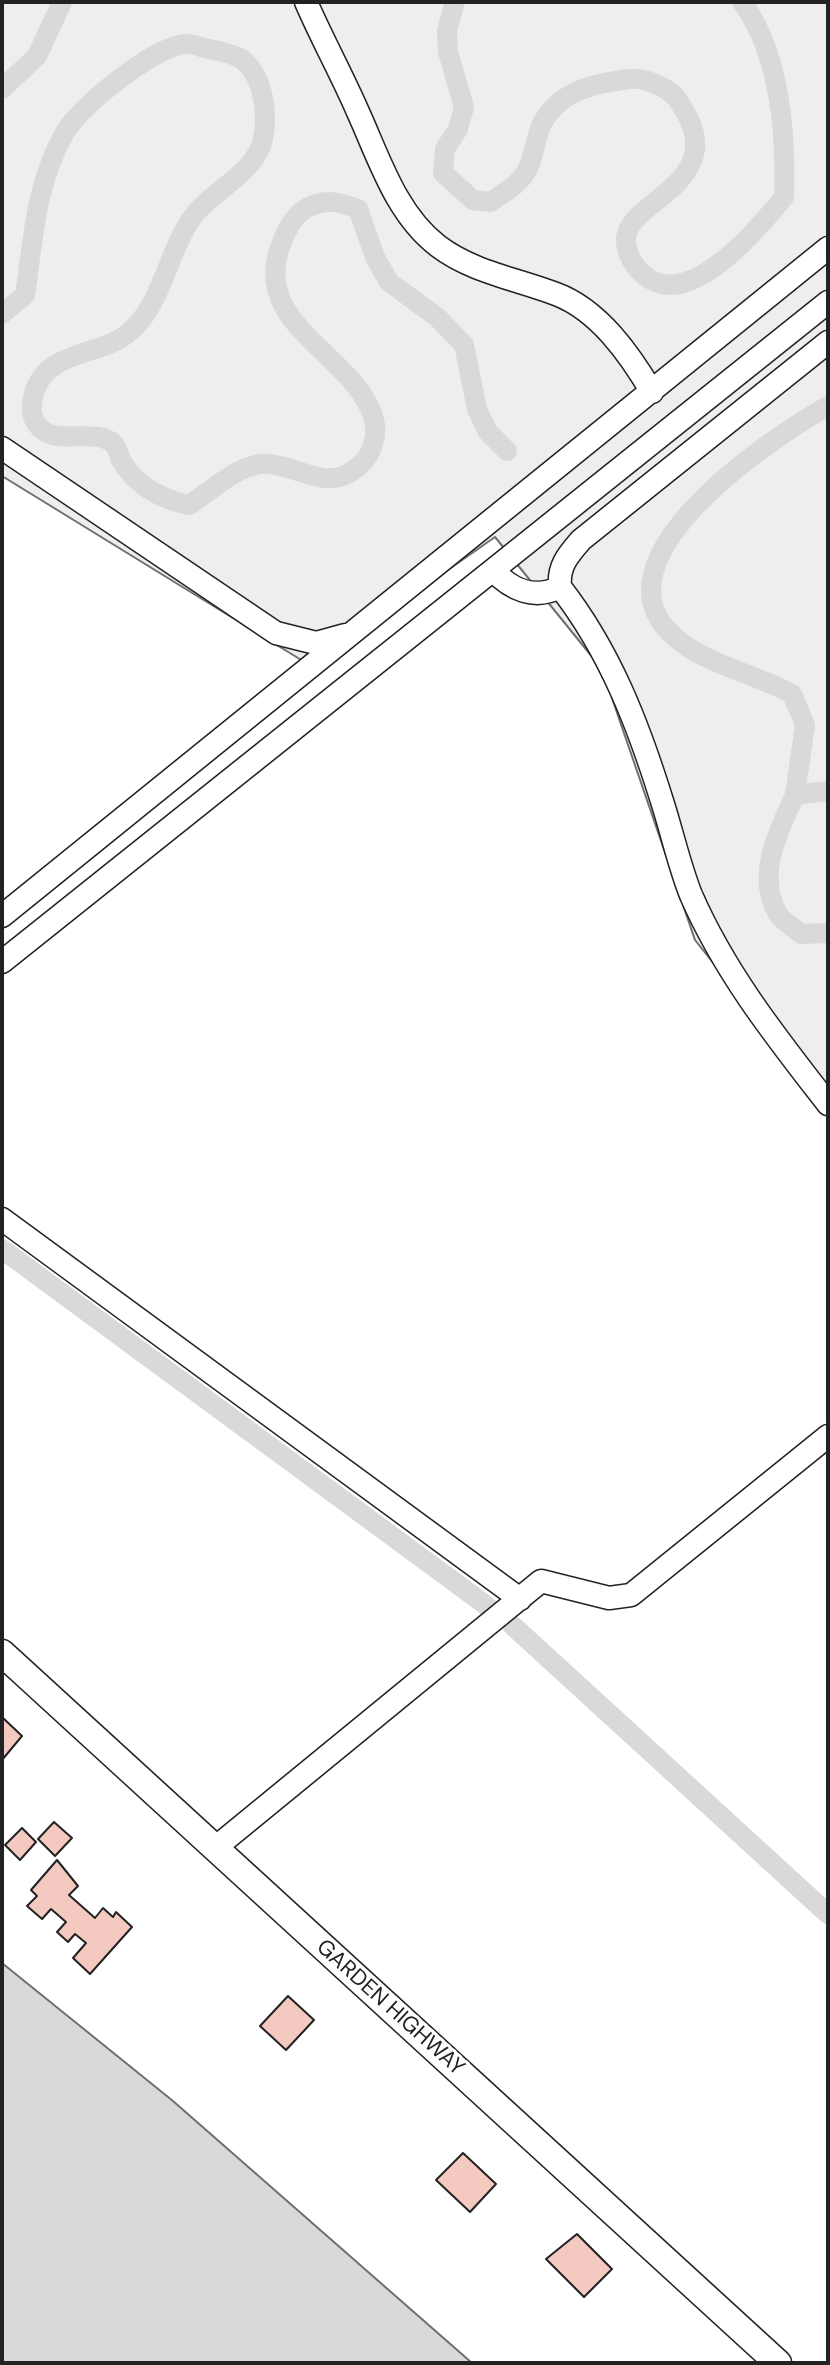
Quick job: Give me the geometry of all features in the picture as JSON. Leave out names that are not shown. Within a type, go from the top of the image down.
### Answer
[{"type":"main road","name":"GARDEN HIGHWAY","points":[[2,1653],[778,2363]]},
{"type":"lane","points":[[306,2],[385,173],[412,219],[439,247],[477,267],[559,294],[593,316],[633,360],[652,392]]},
{"type":"lane","points":[[2,916],[828,248]]},
{"type":"lane","points":[[2,962],[828,302]]},
{"type":"lane","points":[[828,342],[581,540],[566,557],[559,574],[560,587],[612,668],[627,700],[690,892],[716,945],[746,997],[828,1104]]},
{"type":"lane","points":[[2,448],[276,633],[316,643],[337,640],[376,616]]},
{"type":"lane","points":[[493,570],[506,584],[522,592],[548,593],[560,587]]},
{"type":"lane","points":[[2,1219],[520,1599]]},
{"type":"lane","points":[[215,1848],[541,1581],[609,1598],[631,1595],[828,1436]]},
{"type":"shaded area","points":[[2,2],[828,2],[828,1107],[695,940],[602,669],[495,537],[311,666],[2,476]]},
{"type":"shaded area","points":[[2,1963],[173,2101],[472,2363],[2,2363]]},
{"type":"building","points":[[2,1717],[22,1736],[2,1760]]},
{"type":"building","points":[[54,1822],[72,1838],[55,1856],[38,1839]]},
{"type":"building","points":[[22,1828],[36,1842],[20,1860],[5,1845]]},
{"type":"building","points":[[57,1860],[78,1886],[69,1895],[95,1918],[103,1908],[113,1917],[116,1912],[132,1927],[90,1974],[73,1958],[86,1943],[75,1934],[68,1942],[57,1932],[66,1922],[51,1909],[42,1919],[27,1906],[37,1896],[31,1890]]},
{"type":"building","points":[[288,1996],[314,2020],[286,2050],[260,2026]]},
{"type":"building","points":[[463,2153],[496,2184],[470,2212],[436,2180]]},
{"type":"building","points":[[577,2234],[612,2269],[584,2297],[546,2259]]},
{"type":"waterway","points":[[2,89],[37,56],[62,2]]},
{"type":"waterway","points":[[455,2],[447,30],[448,52],[464,107],[458,129],[445,149],[443,173],[473,200],[491,202],[521,179],[528,169],[539,130],[549,112],[580,90],[636,79],[663,88],[678,100],[695,136],[690,165],[671,189],[637,217],[626,238],[629,254],[637,268],[662,284],[681,283],[721,262],[740,246],[784,197],[782,122],[773,70],[755,23],[742,2]]},
{"type":"waterway","points":[[2,314],[25,295],[34,231],[47,172],[73,121],[119,79],[172,47],[188,44],[226,53],[243,60],[260,86],[265,118],[259,150],[253,161],[195,214],[178,243],[157,293],[139,322],[115,341],[61,362],[40,379],[32,408],[33,417],[40,428],[48,434],[59,436],[105,439],[114,444],[127,469],[141,484],[168,499],[189,505],[226,478],[258,464],[281,466],[326,478],[337,478],[360,465],[368,456],[375,432],[374,420],[364,397],[348,376],[291,318],[279,296],[275,271],[282,242],[295,218],[314,205],[332,202],[358,209],[375,257],[389,282],[437,317],[464,345],[477,409],[488,432],[507,451]]},
{"type":"waterway","points":[[828,406],[738,467],[706,496],[678,526],[659,558],[651,589],[659,619],[685,645],[720,664],[792,694],[805,725],[795,795],[828,791]]},
{"type":"waterway","points":[[795,795],[772,853],[769,868],[771,899],[780,917],[801,934],[828,933]]},
{"type":"waterway","points":[[2,1249],[487,1606]]},
{"type":"waterway","points":[[512,1625],[828,1914]]}]
